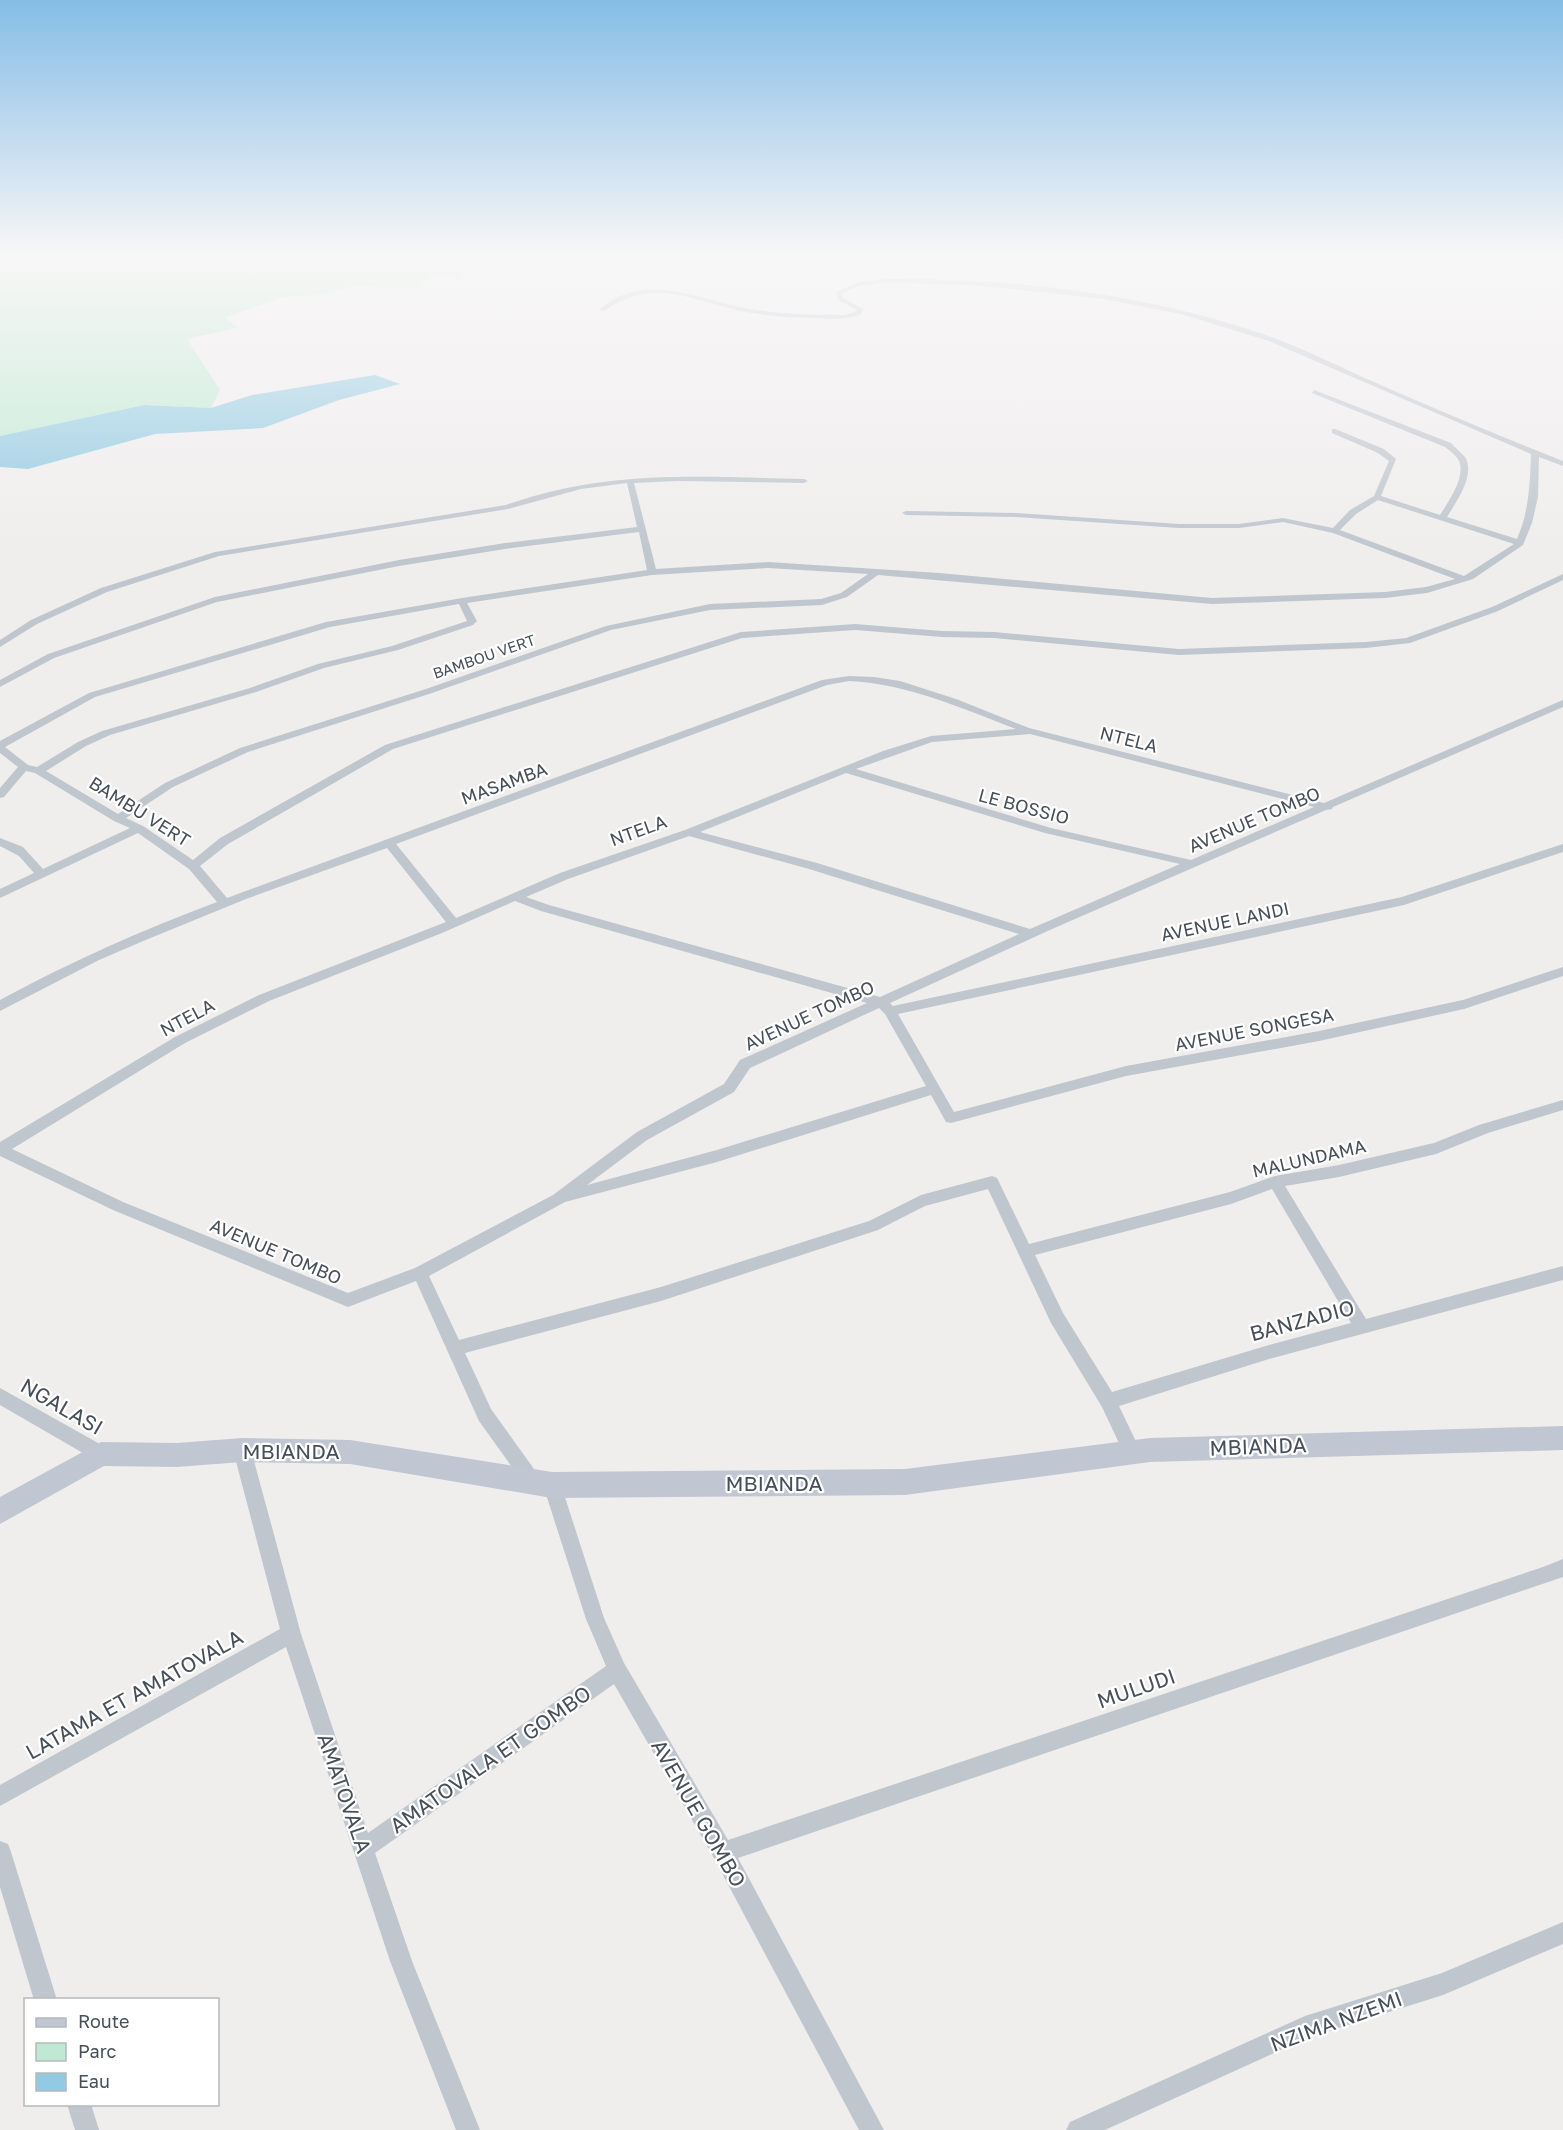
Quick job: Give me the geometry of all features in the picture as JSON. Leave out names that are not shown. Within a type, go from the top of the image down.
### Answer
[{"type":"street","points":[[1313,357],[1563,464]]},
{"type":"street","points":[[1314,392],[1448,445],[1462,458],[1465,466],[1462,479],[1443,517]]},
{"type":"street","points":[[1335,431],[1381,451],[1393,460],[1377,497],[1353,512],[1335,531]]},
{"type":"street","points":[[0,795],[24,767],[0,747],[92,696],[329,624],[652,572],[757,565],[939,576],[1212,601],[1385,595],[1427,590],[1463,579],[1492,564],[1520,543],[1528,523],[1534,497],[1535,452]]},
{"type":"street","points":[[0,644],[34,622],[104,590],[218,554],[472,514],[508,507],[552,492],[630,481],[673,479],[804,481]]},
{"type":"street","points":[[630,481],[652,572]]},
{"type":"street","points":[[1377,497],[1520,543]]},
{"type":"street","points":[[906,513],[1016,515],[1179,526],[1239,526],[1283,520],[1335,531],[1463,579]]},
{"type":"street","points":[[0,684],[60,653],[226,598],[399,563],[505,546],[642,529]]},
{"type":"street","name":"BAMBOU VERT","points":[[118,819],[168,785],[244,750],[429,691],[609,628],[710,607],[822,602],[844,595],[874,573]]},
{"type":"street","points":[[193,866],[224,841],[389,747],[741,635],[855,627],[942,634],[994,635],[1179,652],[1366,645],[1407,641],[1496,609],[1563,577]]},
{"type":"street","points":[[39,771],[82,744],[105,733],[253,690],[321,666],[395,648],[470,623],[472,621],[462,601]]},
{"type":"street","name":"MASAMBA","points":[[0,1006],[78,964],[224,902],[842,678],[877,678],[903,685],[1030,731]]},
{"type":"street","name":"AVENUE TOMBO","points":[[0,1150],[117,1206],[348,1300],[420,1273],[558,1199],[642,1136],[729,1088],[745,1064],[885,1007],[1032,934],[1328,807],[1527,716],[1563,703]]},
{"type":"street","name":"NTELA","points":[[0,1150],[180,1040],[264,998],[454,923],[564,876],[688,832],[887,753],[932,739],[1030,731],[1328,807]]},
{"type":"street","name":"BAMBU VERT","points":[[24,767],[39,771],[118,819],[138,828],[193,866],[224,902]]},
{"type":"street","name":"LE BOSSIO","points":[[847,770],[1049,831],[1194,864]]},
{"type":"street","points":[[0,894],[138,828]]},
{"type":"street","points":[[688,832],[813,866],[1032,934]]},
{"type":"street","points":[[0,842],[20,849],[28,856],[40,874]]},
{"type":"street","points":[[389,843],[454,923]]},
{"type":"street","name":"AVENUE LANDI","points":[[885,1007],[1404,901],[1563,848]]},
{"type":"street","points":[[515,897],[545,908],[885,1007],[933,1089],[717,1156],[558,1199]]},
{"type":"street","name":"AVENUE SONGESA","points":[[933,1089],[951,1118],[1126,1071],[1319,1036],[1464,1004],[1563,971]]},
{"type":"street","name":"MALUNDAMA","points":[[1026,1251],[1231,1198],[1275,1182],[1340,1171],[1436,1148],[1563,1105]]},
{"type":"street","points":[[453,1349],[661,1294],[873,1226],[921,1201],[992,1182],[1057,1318],[1108,1401],[1132,1452]]},
{"type":"street","points":[[1275,1182],[1362,1327]]},
{"type":"street","name":"AVENUE GOMBO","points":[[420,1273],[485,1415],[543,1484],[617,1670],[723,1852],[872,2130]]},
{"type":"street","name":"BANZADIO","points":[[1108,1401],[1269,1352],[1563,1273]]},
{"type":"street","name":"NGALASI","points":[[0,1396],[101,1454]]},
{"type":"street","name":"MBIANDA","points":[[101,1454],[177,1455],[242,1450],[350,1452],[543,1484],[905,1482],[1150,1450],[1422,1440],[1563,1438]]},
{"type":"street","name":"AMATOVALA","points":[[242,1450],[291,1634],[401,1961],[468,2130]]},
{"type":"street","points":[[0,1511],[101,1454]]},
{"type":"street","name":"MULUDI","points":[[723,1852],[1545,1576],[1563,1568]]},
{"type":"street","name":"LATAMA ET AMATOVALA","points":[[0,1796],[291,1634]]},
{"type":"street","name":"AMATOVALA ET GOMBO","points":[[363,1849],[617,1670]]},
{"type":"street","points":[[0,1852],[45,1998]]},
{"type":"street","name":"NZIMA NZEMI","points":[[1078,2130],[1305,2027],[1443,1984],[1563,1933]]},
{"type":"street","points":[[80,2106],[87,2130]]},
{"type":"green space","points":[[0,357],[199,357],[220,390],[211,408],[144,405],[0,436]]},
{"type":"water","points":[[375,375],[400,384],[339,400],[263,428],[155,434],[28,469],[0,467],[0,436],[144,405],[211,408],[252,395]]}]
